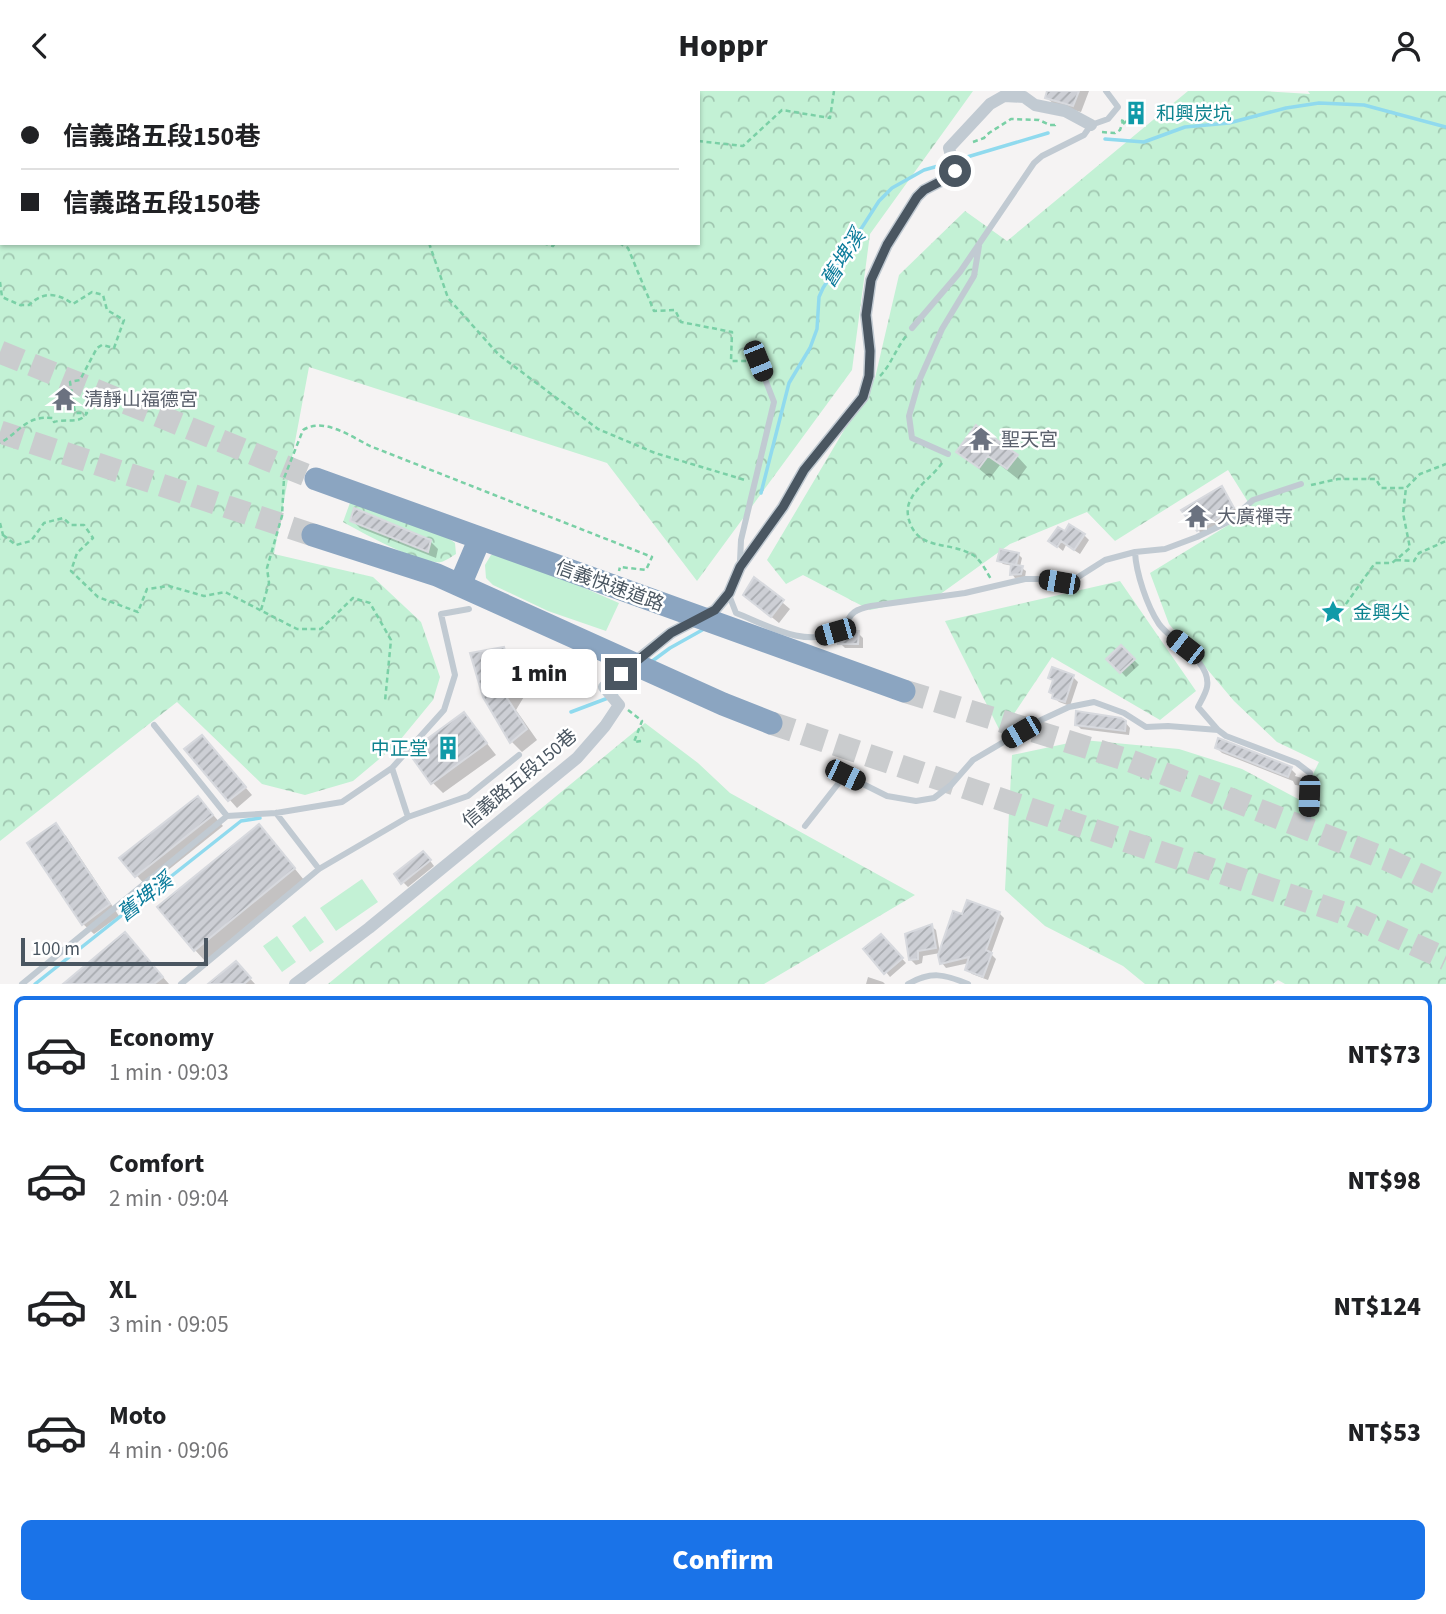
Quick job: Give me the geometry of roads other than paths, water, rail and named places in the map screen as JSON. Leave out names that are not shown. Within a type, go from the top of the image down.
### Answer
[{"type":"highway","name":"信義快速道路","points":[[316,479],[904,691]]},
{"type":"highway","points":[[313,535],[437,575],[771,723]]},
{"type":"highway","points":[[460,585],[480,538]]},
{"type":"street","points":[[729,593],[740,567],[783,507],[804,470],[842,425],[866,391],[870,351],[867,299],[871,280],[887,245],[917,197],[924,190],[953,175],[955,171],[949,148],[997,98],[1004,96],[1023,94],[1035,104],[1065,111],[1091,125]]},
{"type":"street","name":"信義路五段150巷","points":[[295,984],[369,928],[577,758],[619,705],[604,687],[662,639],[715,610],[729,593]]},
{"type":"lane","points":[[912,328],[960,272],[1034,163],[1042,156],[1084,135],[1091,125],[1108,119],[1118,107],[1106,91]]},
{"type":"lane","points":[[948,454],[912,438],[909,416],[919,381],[942,329],[974,276],[980,244]]},
{"type":"lane","points":[[740,567],[741,540],[775,403],[758,361]]},
{"type":"lane","points":[[729,593],[736,614],[803,638],[815,638],[835,632],[856,609],[965,593],[1025,579],[1059,582],[1075,579],[1105,560],[1165,549],[1197,537],[1230,521],[1253,500],[1282,488],[1301,484]]},
{"type":"lane","points":[[1135,554],[1136,569],[1158,623],[1185,647],[1201,666],[1207,687],[1198,707],[1217,730],[1226,736],[1297,763],[1310,773],[1308,819]]},
{"type":"lane","points":[[22,984],[228,816],[276,813],[342,802],[391,768],[444,710],[455,675],[441,614],[469,609]]},
{"type":"lane","points":[[805,826],[845,775],[887,796],[916,801],[934,798],[951,785],[973,760],[1041,720],[1069,707],[1094,702],[1124,713],[1146,727],[1217,730]]},
{"type":"lane","points":[[154,725],[228,816]]},
{"type":"lane","points":[[181,984],[319,869],[408,817],[468,796],[519,755]]},
{"type":"lane","points":[[391,768],[408,817]]},
{"type":"lane","points":[[276,813],[319,869]]},
{"type":"lane","points":[[908,984],[924,975],[947,975],[968,984]]},
{"type":"waterway","name":"舊埤溪","points":[[1105,139],[1144,142],[1185,127],[1229,123],[1286,108],[1319,103],[1364,105],[1446,127]]},
{"type":"waterway","name":"舊埤溪","points":[[957,160],[1048,133]]},
{"type":"waterway","name":"舊埤溪","points":[[761,493],[789,383],[810,348],[817,329],[819,297],[823,288],[879,201],[892,188],[924,170],[949,163]]},
{"type":"waterway","name":"舊埤溪","points":[[651,662],[704,629]]},
{"type":"waterway","name":"舊埤溪","points":[[615,695],[637,674]]},
{"type":"waterway","name":"舊埤溪","points":[[571,712],[608,698]]},
{"type":"waterway","name":"舊埤溪","points":[[35,984],[241,821],[260,818]]},
{"type":"tunnel","points":[[0,352],[316,479]]},
{"type":"tunnel","points":[[0,432],[313,535]]},
{"type":"tunnel","points":[[904,691],[1131,761],[1386,859],[1446,887]]},
{"type":"tunnel","points":[[771,723],[1349,915],[1446,959]]},
{"type":"place","name":"和興炭坑","points":[[1136,113]]},
{"type":"place","name":"清靜山福德宮","points":[[64,399]]},
{"type":"place","name":"聖天宮","points":[[981,439]]},
{"type":"place","name":"大廣禪寺","points":[[1197,516]]},
{"type":"place","name":"金興尖","points":[[1333,612]]},
{"type":"place","name":"中正堂","points":[[448,748]]}]
